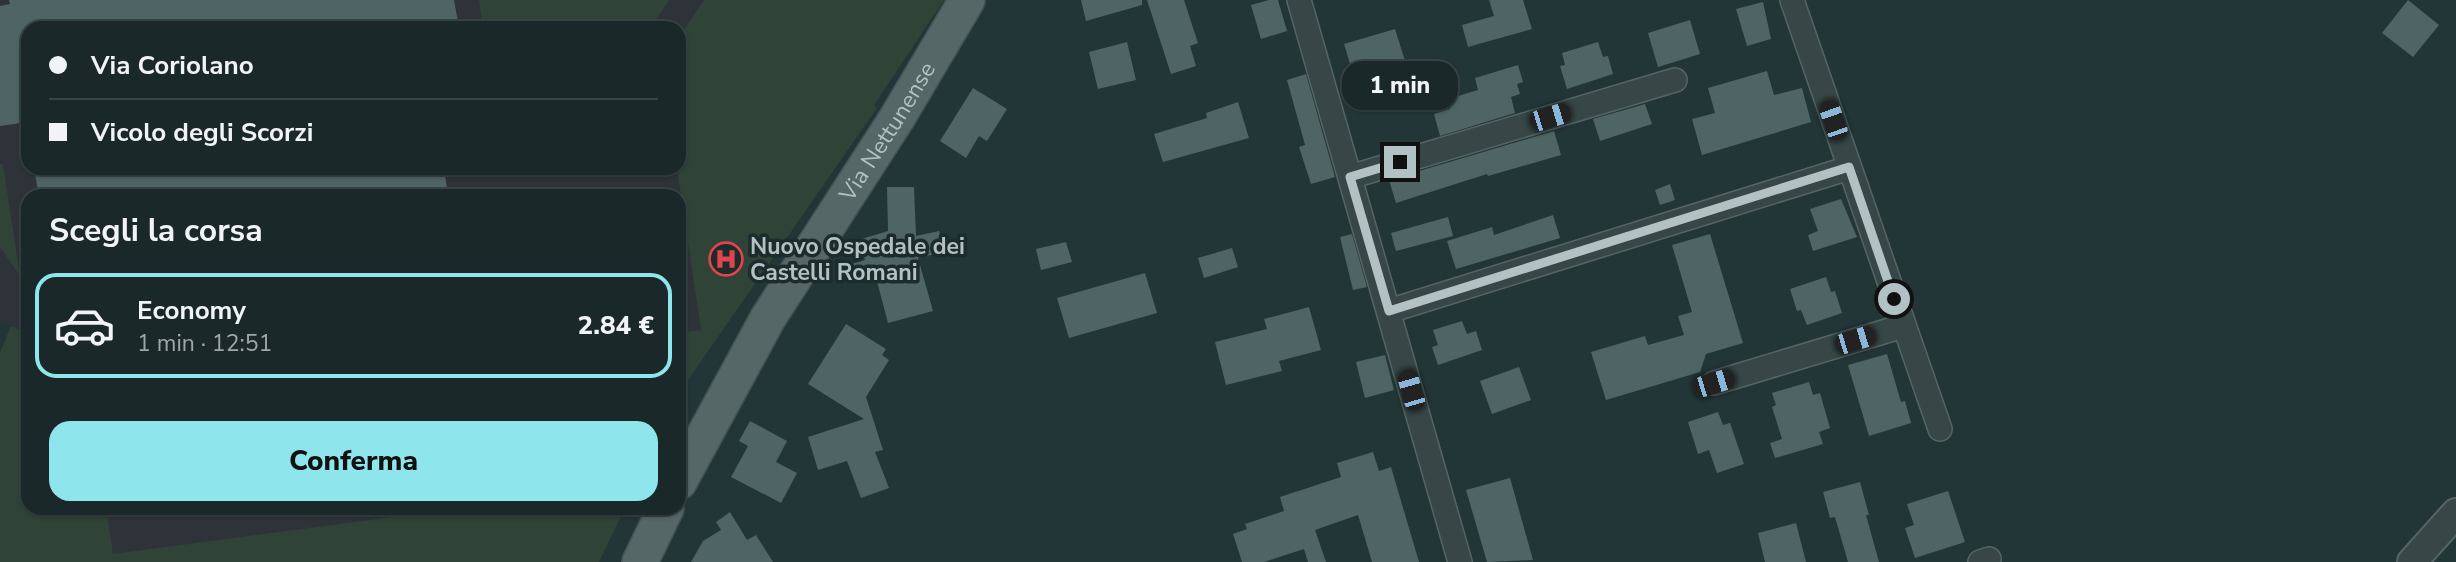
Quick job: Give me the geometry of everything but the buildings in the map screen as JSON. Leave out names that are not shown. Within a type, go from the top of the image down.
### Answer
[{"type":"main road","name":"Via Nettunense","points":[[686,469],[763,326],[897,118],[967,0]]},
{"type":"main road","points":[[639,562],[662,515]]},
{"type":"street","points":[[1299,0],[1460,562]]},
{"type":"street","points":[[1793,0],[1940,429]]},
{"type":"street","points":[[1350,177],[1675,80]]},
{"type":"street","points":[[1389,311],[1849,167]]},
{"type":"street","points":[[1714,383],[1903,326]]},
{"type":"street","points":[[2412,562],[2456,513]]},
{"type":"shaded area","name":"Nuovo Ospedale dei Castelli Romani","points":[[0,0],[944,0],[874,105],[877,108],[686,383],[686,189],[21,189],[21,515],[622,515],[599,562],[0,562],[0,352],[11,326],[0,321]]},
{"type":"green space","points":[[479,0],[669,0],[655,21],[482,21]]},
{"type":"green space","points":[[704,0],[944,0],[874,105],[877,108],[686,383],[688,332],[701,330],[686,229],[686,189],[680,189],[678,175],[686,175],[686,27]]},
{"type":"green space","points":[[0,164],[3,164],[20,276],[0,247]]},
{"type":"green space","points":[[11,326],[21,330],[21,515],[107,515],[113,554],[408,515],[622,515],[599,562],[0,562],[0,352]]},
{"type":"place","name":"Nuovo Ospedale dei Castelli Romani","points":[[726,259]]},
{"type":"route","points":[[1400,162],[1350,177],[1389,311],[1849,167],[1894,299]]}]
